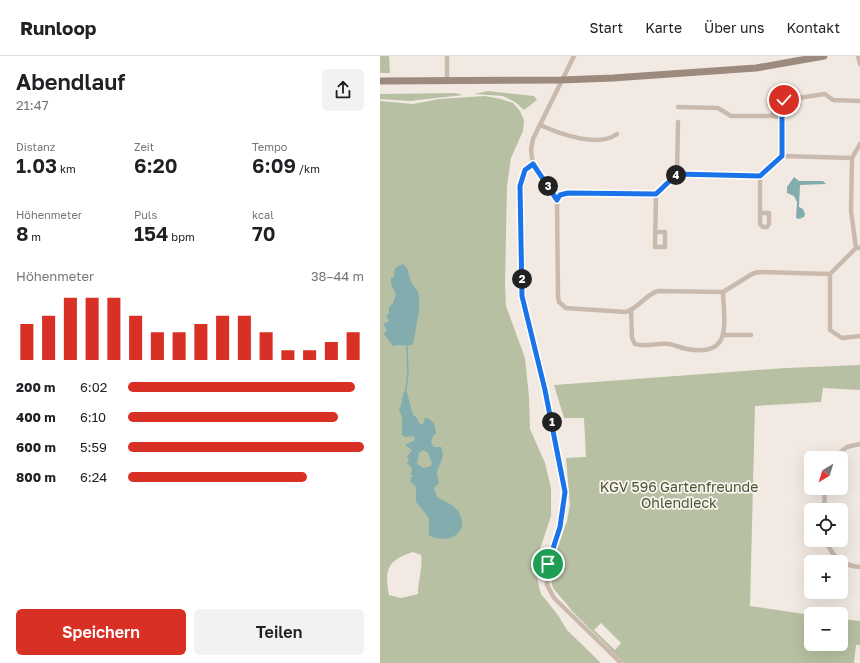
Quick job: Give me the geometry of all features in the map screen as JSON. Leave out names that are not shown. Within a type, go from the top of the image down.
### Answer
[{"type":"main road","points":[[380,81],[561,80],[748,68],[824,56]]},
{"type":"street","points":[[447,56],[447,81]]},
{"type":"street","points":[[557,200],[533,164],[531,157],[532,144],[561,80],[574,56]]},
{"type":"street","points":[[858,56],[860,64]]},
{"type":"street","points":[[782,156],[782,114],[780,108],[784,100],[825,94],[833,100],[860,102]]},
{"type":"street","points":[[678,107],[718,108],[731,116],[779,117],[782,114]]},
{"type":"street","points":[[773,116],[773,109],[776,107],[780,108]]},
{"type":"street","points":[[677,174],[678,122]]},
{"type":"street","points":[[540,125],[574,138],[611,139],[617,134]]},
{"type":"street","points":[[852,158],[782,156],[760,176],[677,174],[656,194],[568,193],[560,195],[557,200],[559,302],[571,310],[625,312],[631,310],[651,293],[658,291],[723,292],[752,274],[758,272],[830,274],[858,248],[851,211],[852,158],[860,144]]},
{"type":"street","points":[[533,164],[525,170],[520,186],[522,296],[545,390],[565,492],[560,527],[547,570],[547,585],[554,598],[621,663]]},
{"type":"street","points":[[760,176],[760,213]]},
{"type":"street","points":[[655,232],[656,194]]},
{"type":"street","points":[[830,274],[830,330],[842,338],[860,336]]},
{"type":"street","points":[[631,310],[632,338],[638,346],[668,344],[688,349],[711,348],[719,344],[724,335],[723,292]]},
{"type":"street","points":[[724,335],[751,335]]},
{"type":"street","points":[[842,451],[847,447],[860,444]]},
{"type":"street","points":[[829,547],[838,560],[860,568]]},
{"type":"green space","points":[[380,56],[389,56],[390,73],[380,73]]},
{"type":"green space","points":[[488,91],[534,96],[537,100],[524,110],[515,102],[503,96],[474,94]]},
{"type":"green space","points":[[455,93],[463,95],[410,101],[380,99],[380,94]]},
{"type":"green space","points":[[485,96],[501,99],[513,103],[520,111],[524,120],[523,131],[511,158],[507,186],[505,284],[506,306],[525,358],[529,397],[530,429],[545,463],[551,488],[551,516],[539,552],[541,566],[537,576],[541,594],[558,615],[567,630],[601,663],[380,663],[380,101],[413,104],[439,99]],"holes":[[[413,552],[421,555],[418,594],[401,598],[389,595],[387,578],[393,562],[398,558]]]},
{"type":"green space","name":"KGV 596 Gartenfreunde Ohlendieck","points":[[860,365],[860,390],[823,388],[821,402],[755,406],[750,606],[804,614],[804,651],[848,651],[848,620],[860,621],[860,645],[856,645],[854,663],[624,663],[574,613],[553,588],[549,571],[567,521],[570,505],[566,458],[586,457],[584,418],[564,418],[554,385],[786,368]],"holes":[[[601,623],[621,643],[615,650],[594,630]]]},
{"type":"water","points":[[794,177],[799,181],[823,181],[826,184],[800,185],[799,207],[803,209],[805,214],[804,217],[799,219],[796,218],[797,202],[794,196],[787,193],[787,187]]},
{"type":"water","points":[[403,264],[407,268],[411,282],[418,292],[419,312],[413,344],[408,346],[393,346],[384,334],[387,330],[383,324],[389,321],[386,316],[389,313],[389,307],[393,303],[396,294],[391,284],[391,278],[394,277],[395,268]]},
{"type":"water","points":[[406,389],[413,415],[417,418],[419,423],[423,425],[425,418],[428,418],[434,423],[436,433],[433,436],[431,443],[434,447],[441,447],[443,453],[437,471],[439,483],[434,488],[437,497],[456,509],[462,519],[460,531],[450,538],[436,538],[429,535],[429,518],[416,502],[416,487],[410,481],[413,475],[409,474],[412,472],[411,467],[407,463],[409,460],[407,457],[412,450],[405,445],[415,440],[414,436],[406,437],[402,435],[402,417],[399,410]],"holes":[[[423,450],[428,453],[432,463],[431,466],[424,468],[417,464],[419,453]]]},
{"type":"waterway","points":[[406,389],[408,373],[407,346]]},
{"type":"route","points":[[548,564],[560,527],[565,492],[545,390],[525,314],[522,296],[520,186],[525,170],[533,164],[557,200],[560,195],[568,193],[656,194],[677,174],[760,176],[782,156],[782,111],[780,108],[784,100]]}]
